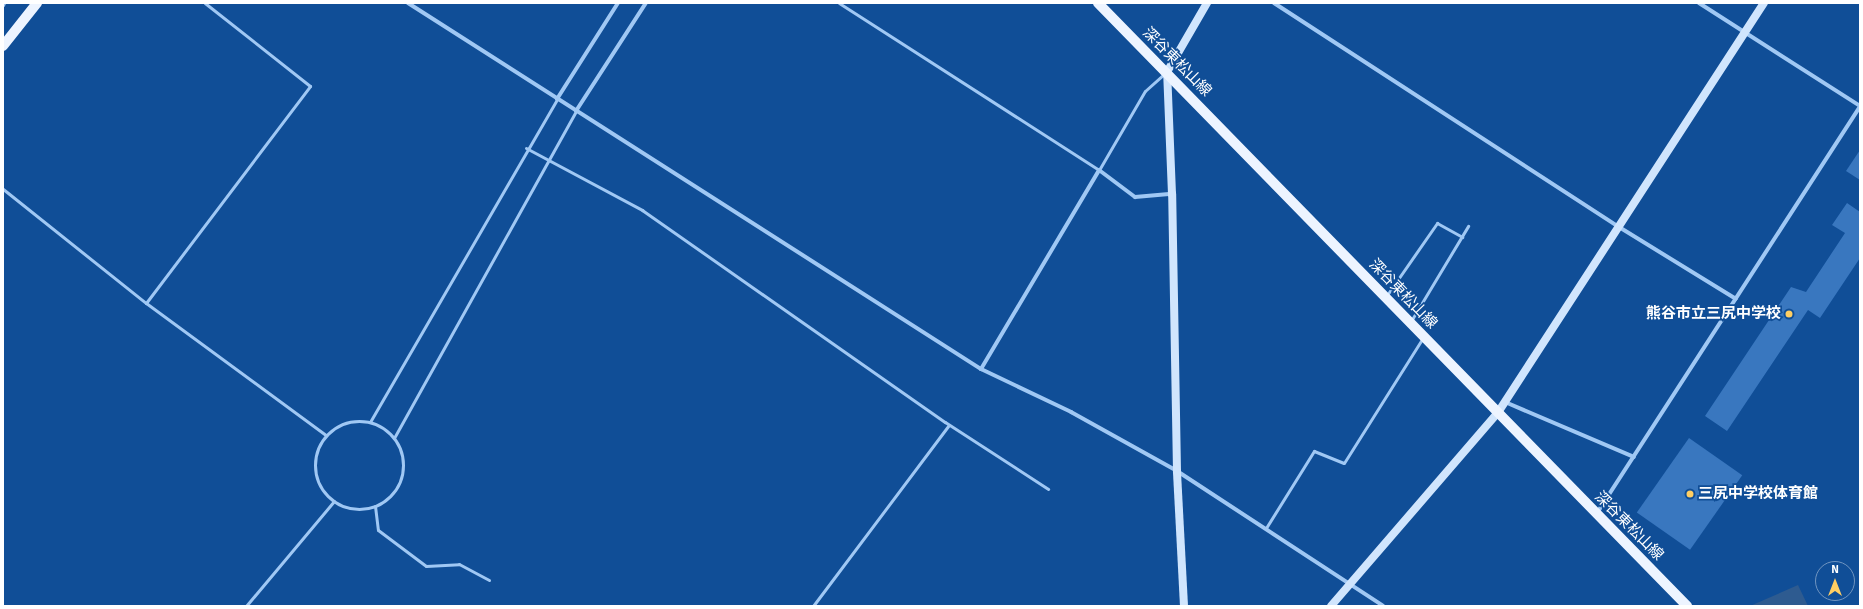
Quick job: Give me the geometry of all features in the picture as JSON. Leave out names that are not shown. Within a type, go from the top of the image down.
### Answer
[{"type":"main road","points":[[3,46],[37,3]]},
{"type":"main road","name":"深谷東松山線","points":[[1098,3],[1167,72],[1497,414],[1687,606]]},
{"type":"street","points":[[408,3],[981,369],[1071,412],[1177,471],[1266,528],[1348,585],[1383,606]]},
{"type":"street","points":[[557,99],[618,3]]},
{"type":"street","points":[[576,111],[646,3]]},
{"type":"street","points":[[1184,606],[1177,471],[1172,194],[1167,72],[1206,3]]},
{"type":"street","points":[[1274,3],[1619,227],[1736,299]]},
{"type":"street","points":[[1597,514],[1860,107],[1699,3]]},
{"type":"street","points":[[1330,606],[1497,414],[1764,3]]},
{"type":"street","points":[[981,369],[1099,170],[1135,197],[1172,194]]},
{"type":"street","points":[[1505,402],[1634,456]]},
{"type":"lane","points":[[146,303],[310,86],[205,3]]},
{"type":"lane","points":[[839,3],[1099,170],[1145,91],[1167,72]]},
{"type":"lane","points":[[370,422],[526,148],[557,99]]},
{"type":"lane","points":[[394,438],[576,111]]},
{"type":"lane","points":[[526,148],[642,210],[950,425],[1048,489]]},
{"type":"lane","points":[[3,189],[146,303],[326,435]]},
{"type":"lane","points":[[1385,298],[1437,223],[1462,237]]},
{"type":"lane","points":[[1410,323],[1468,226]]},
{"type":"lane","points":[[1266,528],[1314,451],[1344,463],[1423,337]]},
{"type":"lane","points":[[346,422],[370,422],[383,428],[394,438],[400,449],[403,463],[402,476],[396,489],[387,499],[375,506],[361,508],[347,507],[334,501],[324,490],[317,477],[315,462],[318,448],[326,435],[346,422]]},
{"type":"lane","points":[[813,606],[950,425]]},
{"type":"lane","points":[[246,606],[334,501]]},
{"type":"lane","points":[[375,506],[378,530],[426,566],[459,564],[489,580]]},
{"type":"water","points":[[1798,585],[1808,606],[1750,606]]},
{"type":"building","points":[[1860,150],[1860,180],[1846,171]]},
{"type":"building","name":"熊谷市立三尻中学校","points":[[1847,203],[1860,212],[1860,258],[1820,318],[1808,310],[1727,431],[1705,416],[1791,287],[1806,292],[1845,233],[1832,225]]},
{"type":"building","name":"三尻中学校体育館","points":[[1689,438],[1742,475],[1690,550],[1637,513]]},
{"type":"place","name":"熊谷市立三尻中学校","points":[[1789,314]]},
{"type":"place","name":"三尻中学校体育館","points":[[1690,494]]}]
